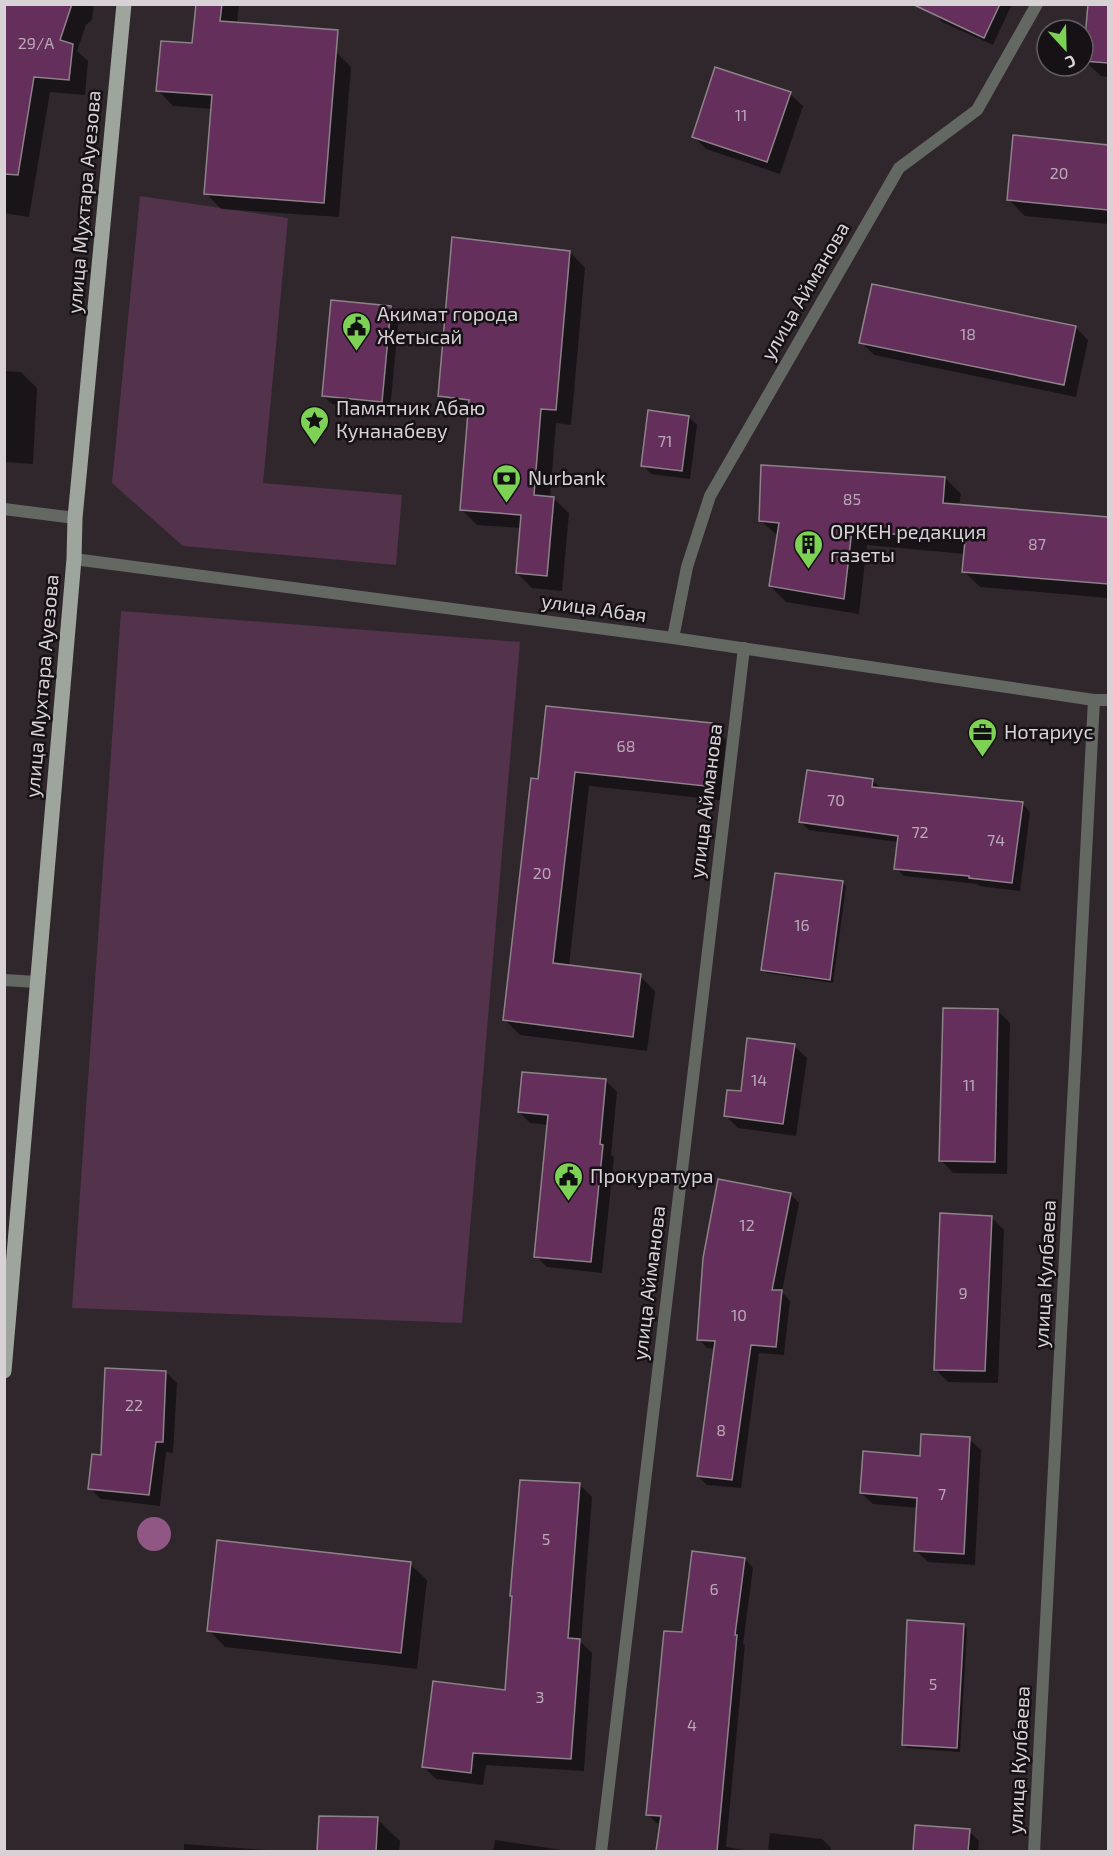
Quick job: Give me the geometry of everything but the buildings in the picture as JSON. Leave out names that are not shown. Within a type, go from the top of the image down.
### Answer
[{"type":"main road","name":"улица Мухтара Ауезова","points":[[4,1371],[74,560],[75,518],[124,4]]},
{"type":"street","name":"улица Айманова","points":[[673,638],[687,567],[715,486],[899,168],[977,110],[1037,4]]},
{"type":"street","points":[[4,509],[75,518]]},
{"type":"street","name":"улица Абая","points":[[74,560],[673,638],[1095,700],[1108,700]]},
{"type":"street","name":"улица Айманова","points":[[601,1851],[744,648]]},
{"type":"street","name":"улица Кулбаева","points":[[1034,1851],[1095,700]]},
{"type":"street","points":[[4,980],[37,982]]},
{"type":"shaded area","points":[[140,196],[288,218],[263,483],[402,495],[396,565],[183,546],[112,483]]},
{"type":"shaded area","points":[[121,611],[520,642],[462,1323],[72,1308]]},
{"type":"shaded area","points":[[154,1517],[166,1522],[171,1534],[166,1546],[154,1551],[142,1546],[137,1534],[142,1522]]},
{"type":"place","name":"Акимат города Жетысай","points":[[356,352]]},
{"type":"place","name":"Памятник Абаю Кунанабеву","points":[[315,446]]},
{"type":"place","name":"Nurbank","points":[[507,504]]},
{"type":"place","name":"ОРКЕН редакция газеты","points":[[809,570]]},
{"type":"place","name":"Нотариус","points":[[983,758]]},
{"type":"place","name":"Прокуратура","points":[[569,1202]]}]
